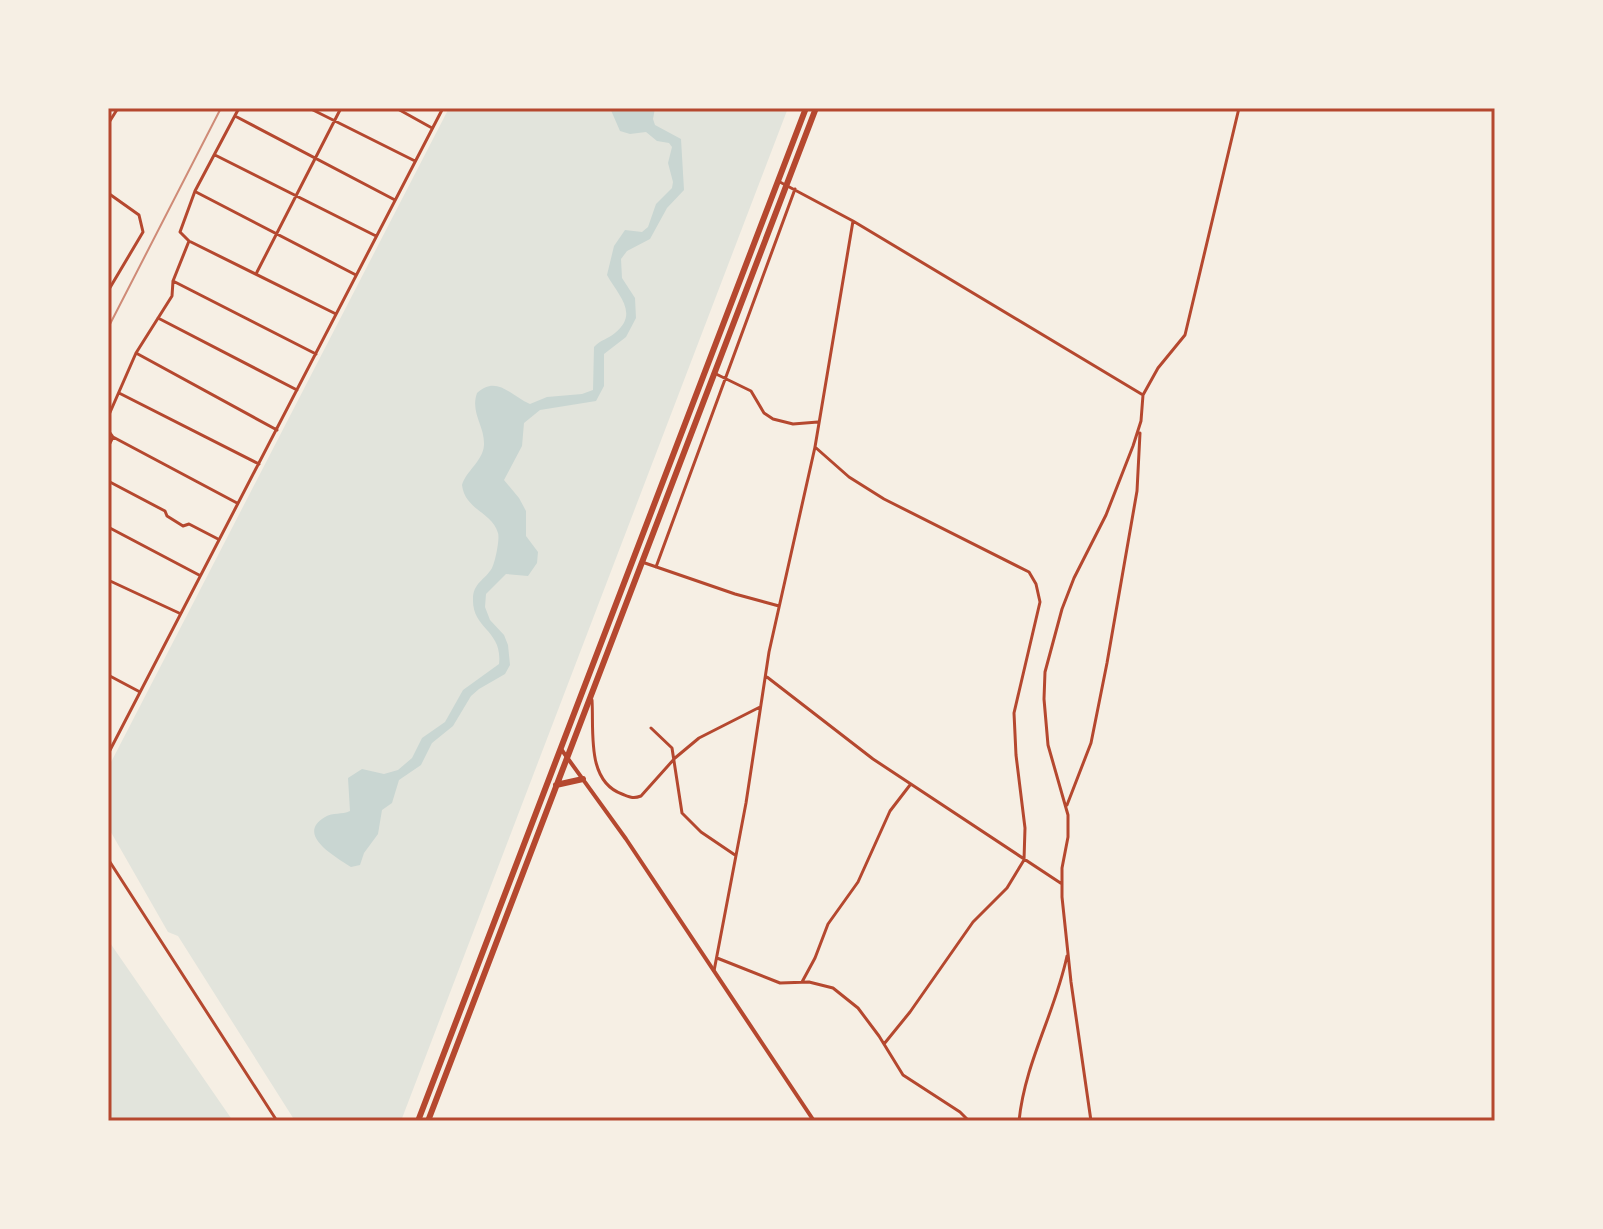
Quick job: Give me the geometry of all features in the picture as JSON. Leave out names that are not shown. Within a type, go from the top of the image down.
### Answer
[{"type":"highway","points":[[418,1121],[806,108]]},
{"type":"highway","points":[[428,1121],[816,108]]},
{"type":"highway","points":[[556,785],[583,779]]},
{"type":"street","points":[[108,124],[118,108]]},
{"type":"street","points":[[239,108],[195,191],[180,232],[189,241],[335,313]]},
{"type":"street","points":[[309,108],[415,161]]},
{"type":"street","points":[[256,273],[341,108]]},
{"type":"street","points":[[396,108],[432,128]]},
{"type":"street","points":[[108,753],[443,108]]},
{"type":"street","points":[[1067,805],[1091,743],[1105,676],[1137,491],[1143,395],[1158,368],[1185,335],[1239,108]]},
{"type":"street","points":[[235,116],[395,200]]},
{"type":"street","points":[[214,154],[376,236]]},
{"type":"street","points":[[778,181],[853,221],[1143,395]]},
{"type":"street","points":[[656,567],[795,189]]},
{"type":"street","points":[[195,191],[356,275]]},
{"type":"street","points":[[108,193],[139,215],[143,232],[108,291]]},
{"type":"street","points":[[714,971],[779,606],[815,447],[853,221]]},
{"type":"street","points":[[108,417],[136,353],[172,296],[173,281],[189,241]]},
{"type":"street","points":[[173,281],[316,354]]},
{"type":"street","points":[[157,318],[297,390]]},
{"type":"street","points":[[136,353],[277,430]]},
{"type":"street","points":[[714,373],[751,391],[764,413],[773,419],[793,424],[818,422]]},
{"type":"street","points":[[118,393],[259,464]]},
{"type":"street","points":[[1091,1121],[1062,884],[1069,825],[1067,805],[1048,745],[1045,672],[1062,609],[1106,515],[1141,421]]},
{"type":"street","points":[[108,430],[113,437],[237,503]]},
{"type":"street","points":[[108,447],[113,437]]},
{"type":"street","points":[[815,447],[864,487],[918,518],[1022,568],[1033,578],[1041,610],[1014,713],[1025,828],[1024,860],[1007,888],[973,922],[884,1044]]},
{"type":"street","points":[[108,481],[165,511],[167,516],[183,526],[189,524],[218,539]]},
{"type":"street","points":[[108,527],[199,575]]},
{"type":"street","points":[[642,562],[779,606]]},
{"type":"street","points":[[109,582],[179,613]]},
{"type":"street","points":[[108,675],[140,692]]},
{"type":"street","points":[[766,676],[910,785],[1062,884]]},
{"type":"street","points":[[592,692],[596,761],[602,780],[616,792],[637,797],[675,758],[705,734],[761,706]]},
{"type":"street","points":[[651,728],[668,742],[675,758],[682,813],[701,832],[735,855]]},
{"type":"street","points":[[561,749],[813,1119],[805,1121]]},
{"type":"street","points":[[802,982],[828,924],[858,882],[890,811],[910,785]]},
{"type":"street","points":[[108,859],[277,1121]]},
{"type":"street","points":[[1019,1121],[1031,1059],[1061,986],[1068,951]]},
{"type":"street","points":[[716,957],[780,983],[825,985],[841,994],[858,1008],[903,1075],[969,1121]]},
{"type":"shaded area","points":[[449,108],[788,108],[401,1121],[295,1121],[178,936],[168,932],[108,827],[108,768]]},
{"type":"shaded area","points":[[610,108],[655,108],[655,125],[681,139],[684,190],[667,208],[650,239],[627,251],[621,259],[622,278],[635,298],[636,318],[626,337],[604,354],[604,386],[596,401],[540,410],[524,423],[522,446],[504,480],[526,511],[526,536],[538,552],[537,563],[528,576],[506,574],[486,594],[485,607],[490,620],[504,635],[510,665],[505,674],[471,696],[453,726],[432,743],[421,765],[399,780],[392,803],[382,810],[378,834],[364,853],[360,865],[351,867],[329,852],[316,838],[314,831],[325,817],[350,811],[348,778],[362,769],[384,774],[398,770],[412,758],[422,738],[445,722],[463,690],[499,664],[496,644],[477,617],[473,599],[477,585],[493,565],[498,533],[490,520],[468,500],[462,485],[481,456],[484,445],[475,407],[477,393],[484,388],[498,386],[530,404],[547,397],[593,390],[594,347],[615,333],[626,318],[624,304],[607,275],[614,246],[625,230],[642,232],[648,227],[656,204],[672,188],[668,163],[672,147],[669,143],[657,141],[646,132],[630,134],[620,131]]},
{"type":"shaded area","points":[[108,940],[233,1121],[108,1121]]},
{"type":"railway","points":[[108,328],[221,108]]}]
